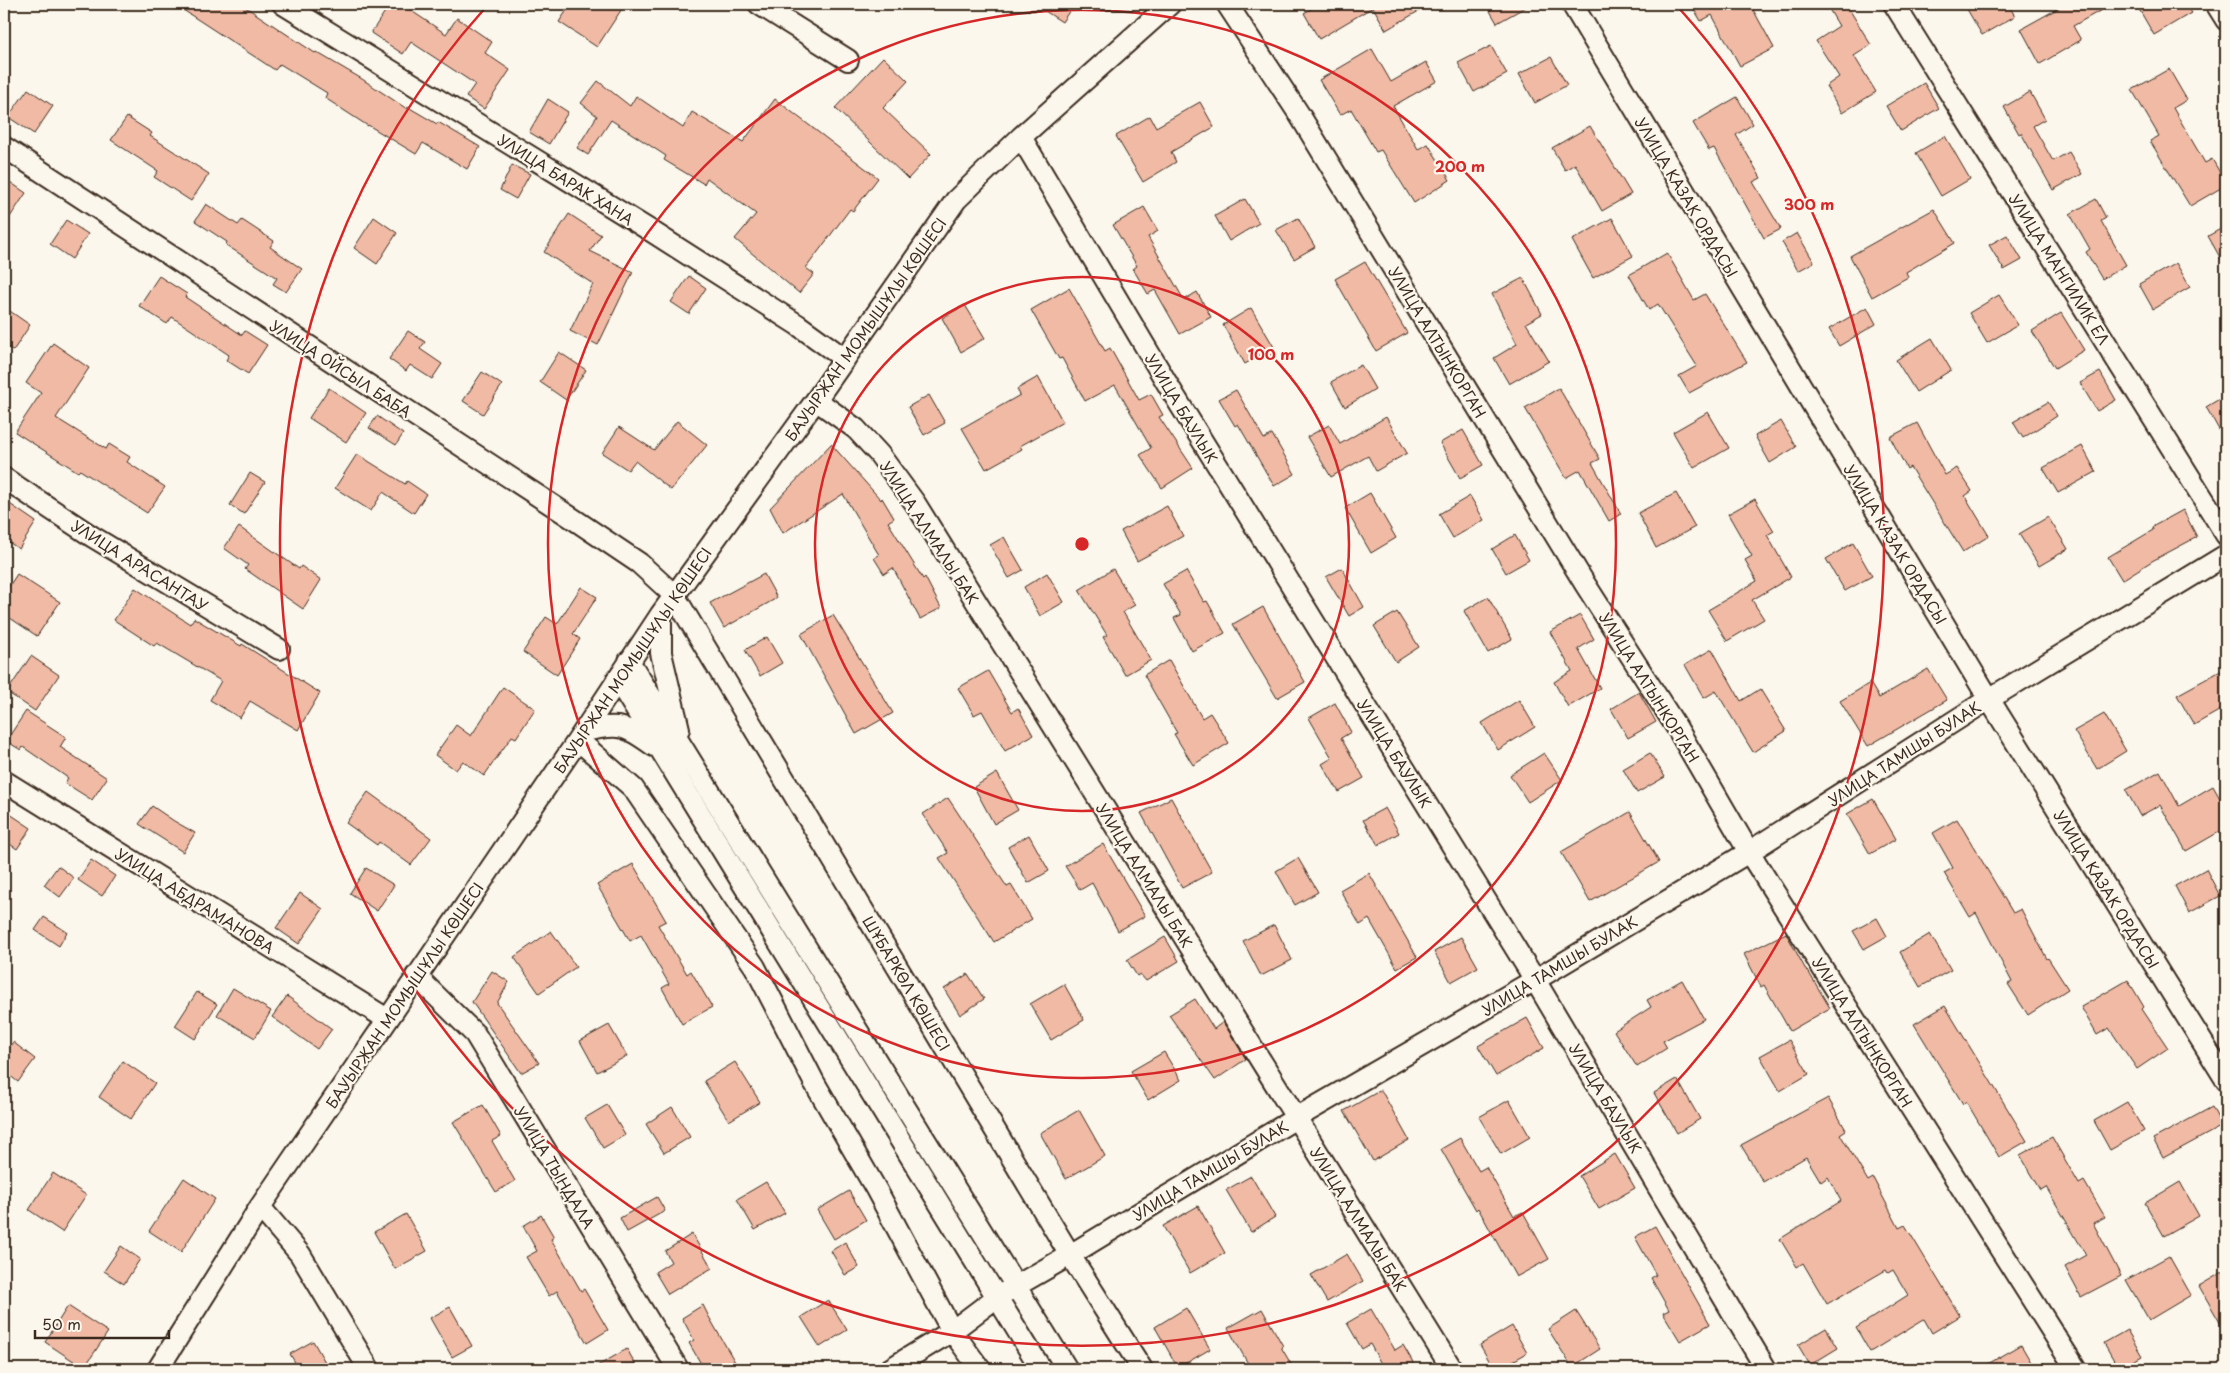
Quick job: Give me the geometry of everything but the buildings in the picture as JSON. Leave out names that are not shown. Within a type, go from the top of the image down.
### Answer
[{"type":"street","name":"УЛИЦА БАРАК ХАНА","points":[[283,4],[651,231],[798,325],[845,359]]},
{"type":"street","points":[[760,4],[848,60]]},
{"type":"street","name":"БАУЫРЖАН МОМЫШҰЛЫ КӨШЕСІ","points":[[158,1369],[260,1207],[386,1019],[581,736],[661,614],[816,400],[956,200],[1021,138],[1170,4]]},
{"type":"street","name":"УЛИЦА АЛТЫНКОРГАН","points":[[1227,4],[1300,114],[1585,584],[1677,728],[1749,852],[2076,1369]]},
{"type":"street","name":"УЛИЦА КАЗАК ОРДАСЫ","points":[[1572,4],[1989,699],[2226,1080]]},
{"type":"street","name":"УЛИЦА МАНГИЛИК ЕЛ","points":[[1894,4],[2226,535]]},
{"type":"street","points":[[2216,4],[2226,20]]},
{"type":"street","name":"УЛИЦА БАУЛЫК","points":[[1021,138],[1174,395],[1535,980],[1766,1369]]},
{"type":"street","name":"УЛИЦА ОЙСЫЛ БАБА","points":[[4,148],[574,520],[638,563],[674,595]]},
{"type":"street","name":"УЛИЦА АЛМАЛЫ БАК","points":[[816,400],[856,429],[879,454],[915,503],[1452,1369]]},
{"type":"street","name":"УЛИЦА АРАСАНТАУ","points":[[4,478],[93,537],[278,649]]},
{"type":"street","name":"УЛИЦА ТАМШЫ БУЛАК","points":[[890,1369],[952,1330],[997,1297],[1296,1118],[1535,980],[1749,852],[1989,699],[2226,555]]},
{"type":"street","name":"ШҰБАРКӨЛ КӨШЕСІ","points":[[674,595],[1070,1255],[1142,1369]]},
{"type":"street","points":[[661,614],[661,653],[667,683],[674,715],[690,759]]},
{"type":"street","points":[[629,661],[1067,1369]]},
{"type":"street","points":[[618,679],[1041,1369]]},
{"type":"street","points":[[581,736],[620,726],[634,731],[662,752]]},
{"type":"street","points":[[581,736],[633,788],[755,967],[814,1082],[876,1189],[952,1330],[980,1369]]},
{"type":"street","name":"УЛИЦА АБДРАМАНОВА","points":[[4,780],[386,1019]]},
{"type":"street","name":"УЛИЦА ТЫНДАЛА","points":[[416,976],[475,1034],[678,1369]]},
{"type":"street","points":[[260,1207],[300,1254],[369,1369]]}]
